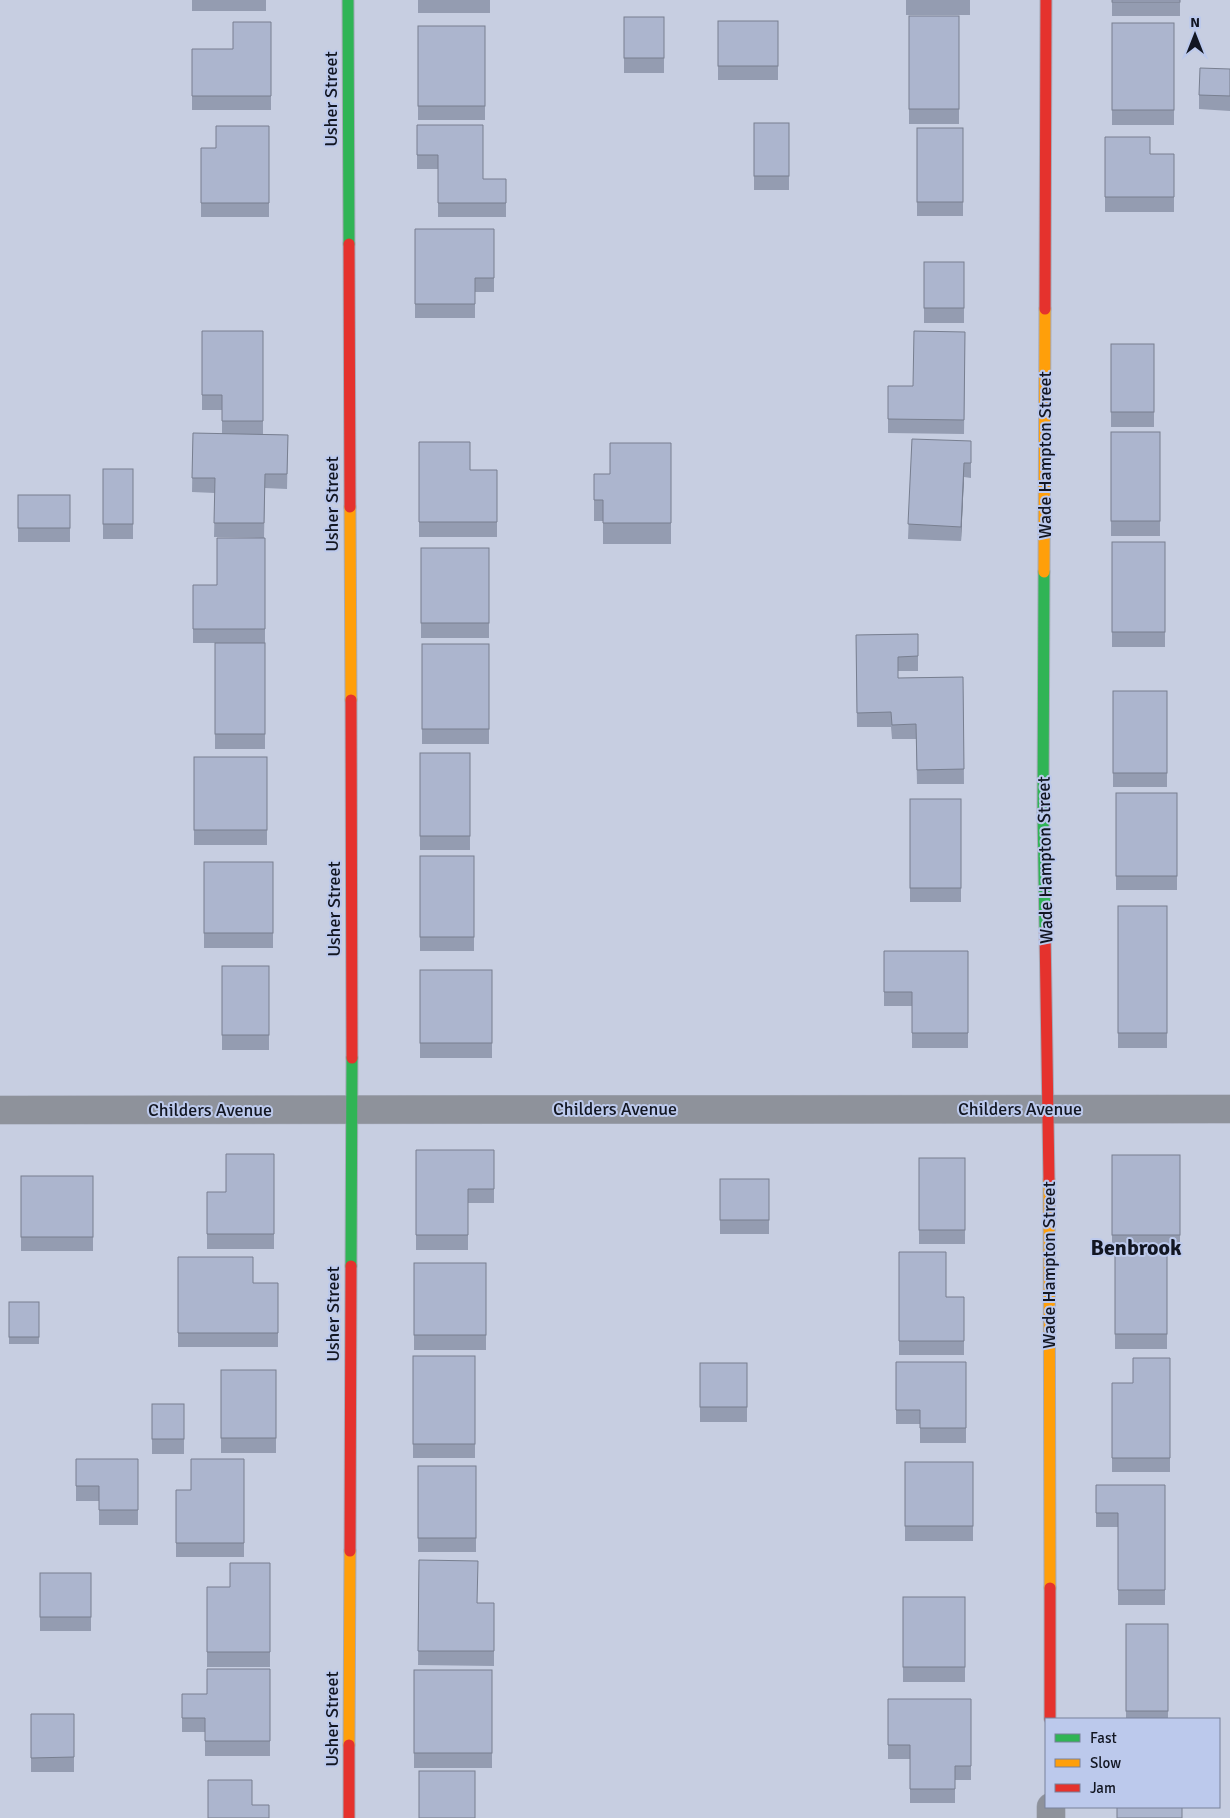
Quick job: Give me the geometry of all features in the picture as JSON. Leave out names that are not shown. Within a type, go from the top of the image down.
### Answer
[{"type":"street","name":"Usher Street","points":[[348,0],[352,1110],[349,1818]]},
{"type":"street","name":"Wade Hampton Street","points":[[1046,0],[1043,812],[1049,1108],[1050,1718]]},
{"type":"street","name":"Childers Avenue","points":[[0,1110],[1230,1109]]},
{"type":"building","points":[[1112,0],[1180,0],[1180,2],[1112,2]]},
{"type":"building","points":[[909,16],[959,16],[959,109],[909,109]]},
{"type":"building","points":[[624,17],[664,17],[664,58],[624,58]]},
{"type":"building","points":[[718,21],[778,21],[778,66],[718,66]]},
{"type":"building","points":[[233,22],[271,22],[271,96],[192,96],[192,49],[233,49]]},
{"type":"building","points":[[1112,23],[1174,23],[1174,110],[1112,110]]},
{"type":"building","points":[[418,26],[485,26],[485,106],[418,106]]},
{"type":"building","points":[[1200,68],[1230,69],[1230,96],[1199,95]]},
{"type":"building","points":[[754,123],[789,123],[789,176],[754,176]]},
{"type":"building","points":[[417,125],[483,125],[483,179],[506,179],[506,203],[438,203],[438,155],[417,155]]},
{"type":"building","points":[[216,126],[269,126],[269,203],[201,203],[201,148],[216,148]]},
{"type":"building","points":[[917,128],[963,128],[963,202],[917,202]]},
{"type":"building","points":[[1105,137],[1150,137],[1150,154],[1174,154],[1174,197],[1105,197]]},
{"type":"building","points":[[415,229],[494,229],[494,278],[475,278],[475,304],[415,304]]},
{"type":"building","points":[[924,262],[964,262],[964,308],[924,308]]},
{"type":"building","points":[[202,331],[263,331],[263,421],[222,421],[222,395],[202,395]]},
{"type":"building","points":[[914,331],[965,332],[964,420],[888,419],[888,386],[913,386]]},
{"type":"building","points":[[1111,344],[1154,344],[1154,412],[1111,412]]},
{"type":"building","points":[[1111,432],[1160,432],[1160,521],[1111,521]]},
{"type":"building","points":[[193,433],[288,435],[287,474],[265,474],[264,523],[214,523],[215,478],[192,478]]},
{"type":"building","points":[[912,439],[971,441],[971,463],[964,463],[961,527],[908,524]]},
{"type":"building","points":[[419,442],[470,442],[470,470],[497,470],[497,522],[419,522]]},
{"type":"building","points":[[610,443],[671,443],[671,523],[603,523],[603,500],[594,500],[594,474],[610,474]]},
{"type":"building","points":[[103,469],[133,469],[133,524],[103,524]]},
{"type":"building","points":[[18,495],[70,495],[70,528],[18,528]]},
{"type":"building","points":[[217,538],[265,538],[265,629],[193,629],[193,585],[217,585]]},
{"type":"building","points":[[1112,542],[1165,542],[1165,632],[1112,632]]},
{"type":"building","points":[[421,548],[489,548],[489,623],[421,623]]},
{"type":"building","points":[[918,634],[918,656],[898,657],[898,678],[963,677],[964,769],[917,770],[916,724],[892,725],[891,712],[857,713],[856,635]]},
{"type":"building","points":[[215,643],[265,643],[265,734],[215,734]]},
{"type":"building","points":[[422,644],[489,644],[489,729],[422,729]]},
{"type":"building","points":[[1113,691],[1167,691],[1167,773],[1113,773]]},
{"type":"building","points":[[420,753],[470,753],[470,836],[420,836]]},
{"type":"building","points":[[194,757],[267,757],[267,830],[194,830]]},
{"type":"building","points":[[1116,793],[1177,793],[1177,876],[1116,876]]},
{"type":"building","points":[[910,799],[961,799],[961,888],[910,888]]},
{"type":"building","points":[[420,856],[474,856],[474,937],[420,937]]},
{"type":"building","points":[[204,862],[273,862],[273,933],[204,933]]},
{"type":"building","points":[[1118,906],[1167,906],[1167,1033],[1118,1033]]},
{"type":"building","points":[[884,951],[968,951],[968,1033],[912,1033],[912,992],[884,992]]},
{"type":"building","points":[[222,966],[269,966],[269,1035],[222,1035]]},
{"type":"building","points":[[420,970],[492,970],[492,1043],[420,1043]]},
{"type":"building","points":[[416,1150],[494,1150],[494,1189],[468,1189],[468,1235],[416,1235]]},
{"type":"building","points":[[226,1154],[274,1154],[274,1234],[207,1234],[207,1192],[226,1192]]},
{"type":"building","points":[[1112,1155],[1180,1155],[1180,1235],[1112,1235]]},
{"type":"building","points":[[919,1158],[965,1158],[965,1230],[919,1230]]},
{"type":"building","points":[[21,1176],[93,1176],[93,1237],[21,1237]]},
{"type":"building","points":[[720,1179],[769,1179],[769,1220],[720,1220]]},
{"type":"building","points":[[899,1252],[946,1252],[946,1297],[964,1297],[964,1341],[899,1341]]},
{"type":"building","points":[[1115,1253],[1167,1253],[1167,1334],[1115,1334]]},
{"type":"building","points":[[178,1257],[253,1257],[253,1283],[278,1283],[278,1333],[178,1333]]},
{"type":"building","points":[[414,1263],[486,1263],[486,1335],[414,1335]]},
{"type":"building","points":[[9,1302],[39,1302],[39,1337],[9,1337]]},
{"type":"building","points":[[413,1356],[475,1356],[475,1444],[413,1444]]},
{"type":"building","points":[[1133,1358],[1170,1358],[1170,1458],[1112,1458],[1112,1383],[1133,1383]]},
{"type":"building","points":[[896,1362],[966,1362],[966,1428],[920,1428],[920,1410],[896,1410]]},
{"type":"building","points":[[700,1363],[747,1363],[747,1407],[700,1407]]},
{"type":"building","points":[[221,1370],[276,1370],[276,1438],[221,1438]]},
{"type":"building","points":[[152,1404],[184,1404],[184,1439],[152,1439]]},
{"type":"building","points":[[76,1459],[138,1459],[138,1510],[99,1510],[99,1486],[76,1486]]},
{"type":"building","points":[[191,1459],[244,1459],[244,1543],[176,1543],[176,1490],[191,1490]]},
{"type":"building","points":[[905,1462],[973,1462],[973,1526],[905,1526]]},
{"type":"building","points":[[418,1466],[476,1466],[476,1538],[418,1538]]},
{"type":"building","points":[[1096,1485],[1165,1485],[1165,1590],[1118,1590],[1118,1513],[1096,1513]]},
{"type":"building","points":[[419,1560],[478,1561],[477,1603],[494,1603],[494,1651],[418,1651]]},
{"type":"building","points":[[230,1563],[270,1563],[270,1652],[207,1652],[207,1587],[230,1587]]},
{"type":"building","points":[[40,1573],[91,1573],[91,1617],[40,1617]]},
{"type":"building","points":[[903,1597],[965,1597],[965,1667],[903,1667]]},
{"type":"building","points":[[1126,1624],[1168,1624],[1168,1711],[1126,1711]]},
{"type":"building","points":[[207,1669],[270,1669],[270,1741],[205,1741],[205,1718],[182,1718],[182,1694],[207,1694]]},
{"type":"building","points":[[414,1670],[492,1670],[492,1753],[414,1753]]},
{"type":"building","points":[[888,1699],[971,1699],[971,1766],[955,1766],[955,1789],[910,1789],[910,1745],[888,1745]]},
{"type":"building","points":[[31,1714],[74,1714],[74,1757],[31,1758]]},
{"type":"building","points":[[419,1771],[475,1771],[475,1818],[419,1818]]},
{"type":"building","points":[[208,1780],[252,1780],[252,1805],[269,1805],[269,1818],[208,1818]]},
{"type":"building","points":[[1117,1808],[1182,1808],[1182,1818],[1117,1818]]},
{"type":"traffic: fast","points":[[348,0],[349,244]]},
{"type":"traffic: fast","points":[[1044,572],[1043,812],[1045,931]]},
{"type":"traffic: fast","points":[[351,1266],[352,1058]]},
{"type":"traffic: slow","points":[[1044,572],[1045,309]]},
{"type":"traffic: slow","points":[[350,507],[351,700]]},
{"type":"traffic: slow","points":[[1049,1180],[1050,1588]]},
{"type":"traffic: slow","points":[[349,1745],[350,1551]]},
{"type":"traffic: jam","points":[[1045,309],[1046,0]]},
{"type":"traffic: jam","points":[[349,244],[350,507]]},
{"type":"traffic: jam","points":[[351,700],[352,1058]]},
{"type":"traffic: jam","points":[[1045,931],[1049,1180]]},
{"type":"traffic: jam","points":[[350,1551],[351,1266]]},
{"type":"traffic: jam","points":[[1050,1588],[1050,1718]]},
{"type":"traffic: jam","points":[[349,1745],[349,1818]]},
{"type":"district","name":"Benbrook","points":[[1136,1247]]}]
